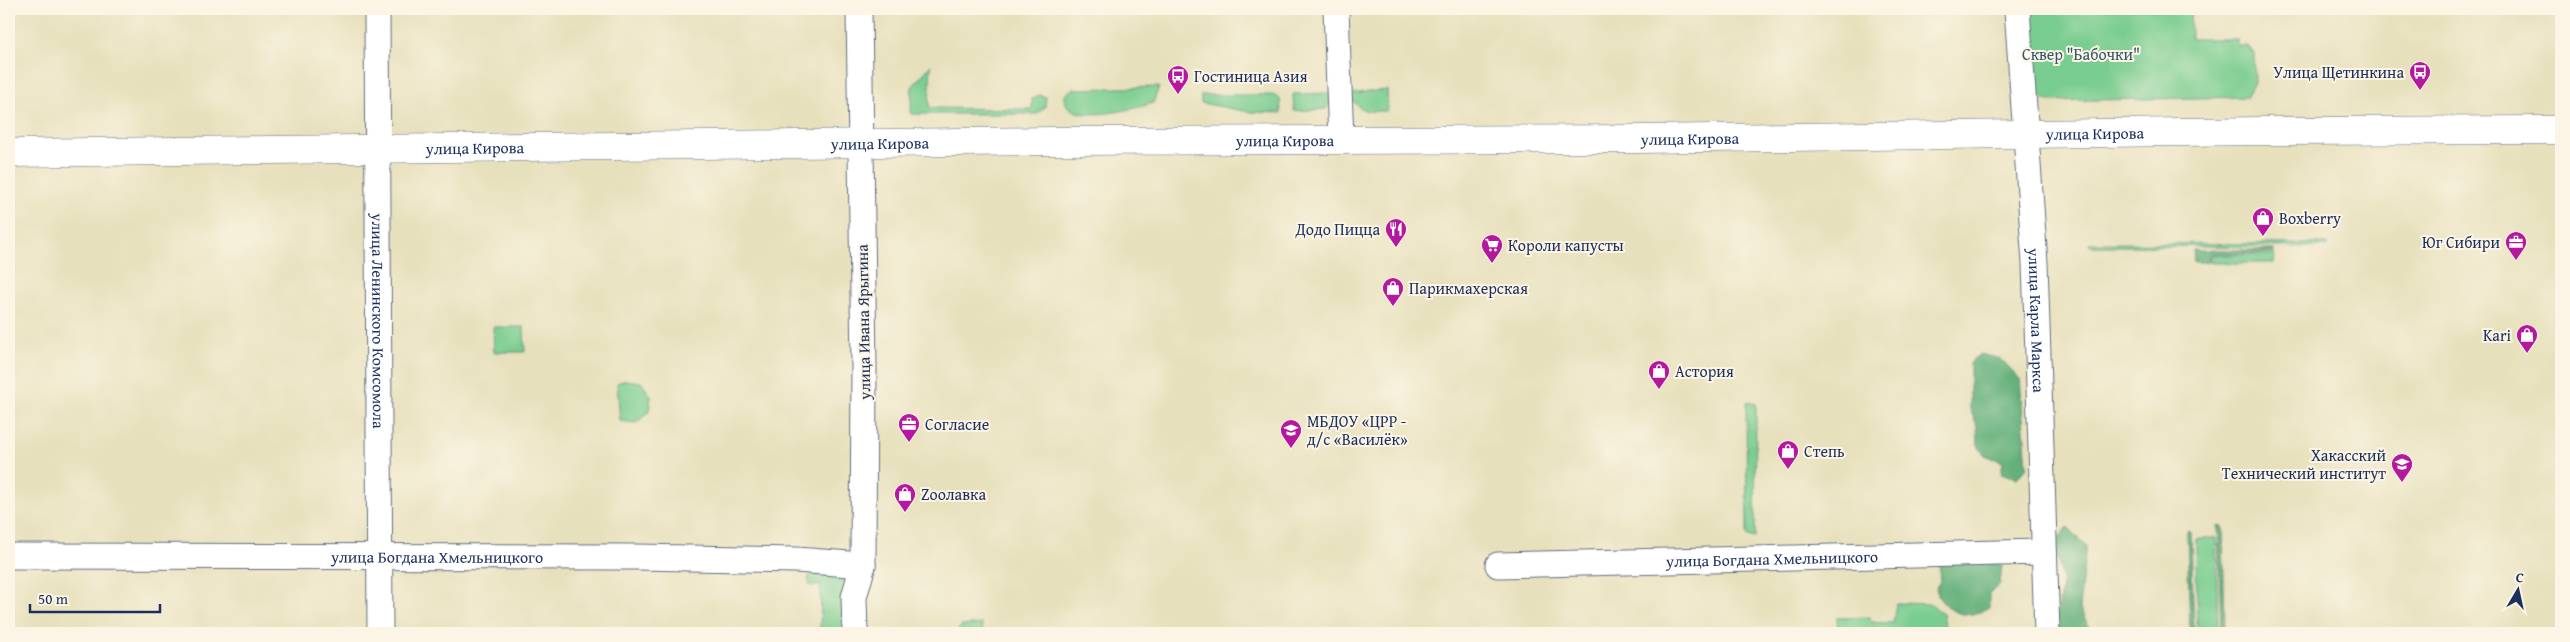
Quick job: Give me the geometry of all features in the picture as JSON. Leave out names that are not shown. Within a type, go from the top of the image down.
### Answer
[{"type":"main road","name":"улица Кирова","points":[[9,153],[861,143],[2456,129],[2561,130]]},
{"type":"street","name":"улица Ленинского Комсомола","points":[[377,9],[380,633]]},
{"type":"street","name":"улица Ивана Ярыгина","points":[[855,633],[854,597],[863,565],[864,366],[859,9]]},
{"type":"street","points":[[1336,9],[1341,140]]},
{"type":"street","name":"улица Карла Маркса","points":[[2017,9],[2036,263],[2047,633]]},
{"type":"street","name":"улица Богдана Хмельницкого","points":[[1498,565],[2044,552]]},
{"type":"street","name":"улица Богдана Хмельницкого","points":[[9,556],[381,555],[796,560],[863,565]]},
{"type":"green space","name":"Сквер \"Бабочки\"","points":[[2025,9],[2190,9],[2191,39],[2237,39],[2237,46],[2248,46],[2254,54],[2255,83],[2248,97],[2048,101],[2033,92]]},
{"type":"green space","points":[[931,65],[929,108],[1032,109],[1032,99],[1039,95],[1046,97],[1045,107],[1037,114],[911,114],[912,87]]},
{"type":"green space","points":[[1159,87],[1153,103],[1101,114],[1086,114],[1075,111],[1067,105],[1065,95],[1072,89]]},
{"type":"green space","points":[[1387,90],[1388,111],[1365,110],[1357,105],[1349,94]]},
{"type":"green space","points":[[1331,93],[1329,105],[1326,109],[1294,111],[1293,94]]},
{"type":"green space","points":[[1201,95],[1272,95],[1280,98],[1281,113],[1250,112],[1201,103]]},
{"type":"green space","points":[[2089,243],[2328,244],[2328,247],[2090,246]]},
{"type":"green space","points":[[2193,250],[2274,250],[2274,253],[2210,254],[2209,262],[2194,262]]},
{"type":"green space","points":[[2211,255],[2275,255],[2274,263],[2211,263]]},
{"type":"green space","points":[[493,327],[524,327],[525,352],[494,352]]},
{"type":"green space","points":[[1980,354],[2001,359],[2020,379],[2027,467],[2017,478],[2001,473],[2003,462],[1985,455],[1978,446],[1977,426],[1970,409],[1970,362]]},
{"type":"green space","points":[[625,380],[641,382],[651,396],[649,412],[636,423],[620,421],[617,383]]},
{"type":"green space","points":[[1746,402],[1756,404],[1755,538],[1747,536]]},
{"type":"green space","points":[[2218,526],[2223,527],[2225,630],[2221,631]]},
{"type":"green space","points":[[2068,527],[2086,546],[2079,608],[2089,626],[2089,633],[2057,633],[2055,624],[2063,581],[2054,543]]},
{"type":"green space","points":[[2187,530],[2191,531],[2194,633],[2190,633]]},
{"type":"green space","points":[[2196,538],[2216,538],[2218,631],[2197,633]]},
{"type":"green space","points":[[1995,560],[2002,566],[2000,584],[1989,593],[1989,608],[1973,614],[1960,613],[1949,608],[1941,599],[1936,588],[1941,579],[1939,565]]},
{"type":"green space","points":[[812,573],[841,574],[848,586],[849,633],[820,633],[821,586],[810,586],[808,578]]},
{"type":"green space","points":[[1896,603],[1931,604],[1943,614],[1946,633],[1838,633],[1837,618],[1869,617],[1871,622],[1893,623]]},
{"type":"green space","points":[[982,624],[983,633],[956,633],[961,626]]},
{"type":"place","name":"Улица Щетинкина","points":[[2420,91]]},
{"type":"place","name":"Гостиница Азия","points":[[1178,95]]},
{"type":"place","name":"Boxberry","points":[[2263,237]]},
{"type":"place","name":"Додо Пицца","points":[[1396,248]]},
{"type":"place","name":"Юг Сибири","points":[[2516,261]]},
{"type":"place","name":"Короли капусты","points":[[1492,264]]},
{"type":"place","name":"Парикмахерская","points":[[1393,307]]},
{"type":"place","name":"Kari","points":[[2527,354]]},
{"type":"place","name":"Астория","points":[[1659,390]]},
{"type":"place","name":"Согласие","points":[[909,443]]},
{"type":"place","name":"МБДОУ «ЦРР - д/с «Василёк»","points":[[1291,449]]},
{"type":"place","name":"Степь","points":[[1788,470]]},
{"type":"place","name":"Хакасский Технический институт","points":[[2402,483]]},
{"type":"place","name":"Zooлавка","points":[[905,513]]}]
